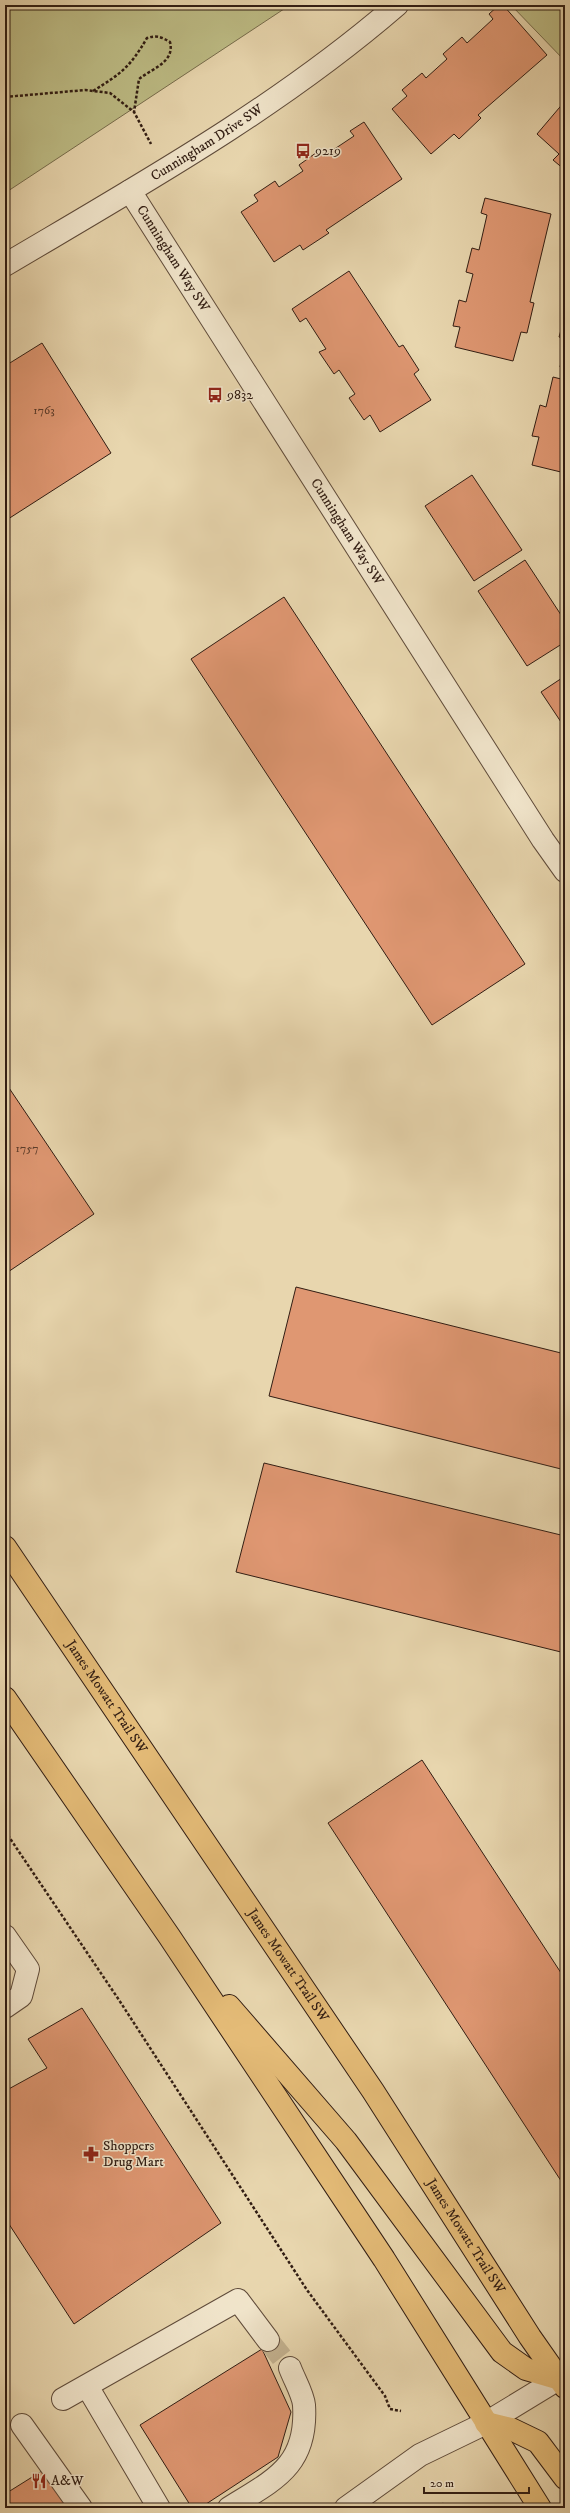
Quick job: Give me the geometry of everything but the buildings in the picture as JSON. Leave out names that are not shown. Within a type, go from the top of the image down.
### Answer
[{"type":"main road","name":"James Mowatt Trail SW","points":[[5,1547],[373,2091],[525,2330],[563,2380]]},
{"type":"main road","points":[[5,1698],[168,1936],[384,2259],[540,2508]]},
{"type":"main road","points":[[168,1936],[346,2141],[502,2352],[526,2369],[563,2380]]},
{"type":"main road","points":[[486,2423],[511,2429],[538,2442],[565,2478]]},
{"type":"street","name":"Cunningham Drive SW","points":[[5,265],[130,192],[249,118],[312,74],[397,5]]},
{"type":"street","name":"Cunningham Way SW","points":[[130,192],[543,840],[565,870]]},
{"type":"street","points":[[5,1936],[28,1969],[22,1996],[5,2007]]},
{"type":"street","points":[[63,2399],[238,2300],[268,2340]]},
{"type":"street","points":[[229,2508],[279,2477],[296,2457],[302,2437],[304,2404],[290,2368]]},
{"type":"street","points":[[346,2508],[420,2455],[486,2423],[563,2380]]},
{"type":"street","points":[[87,2386],[159,2508]]},
{"type":"street","points":[[22,2425],[81,2508]]},
{"type":"path","points":[[93,91],[125,69],[136,58],[147,38],[155,35],[163,38],[170,42],[172,50],[168,58],[159,66],[139,79],[134,112]]},
{"type":"path","points":[[5,96],[93,91],[110,93],[134,112],[152,145]]},
{"type":"path","points":[[5,1831],[119,2000],[307,2290],[385,2396],[390,2409],[401,2411]]},
{"type":"path","points":[[442,2503],[442,2508]]},
{"type":"shaded area","points":[[5,5],[290,5],[5,193]]},
{"type":"shaded area","points":[[511,5],[565,5],[565,61]]},
{"type":"tunnel","points":[[268,2340],[290,2368]]},
{"type":"place","name":"9219","points":[[303,151]]},
{"type":"place","name":"9832","points":[[215,395]]},
{"type":"place","name":"Shoppers Drug Mart","points":[[91,2154]]},
{"type":"place","name":"A&W","points":[[39,2481]]}]
